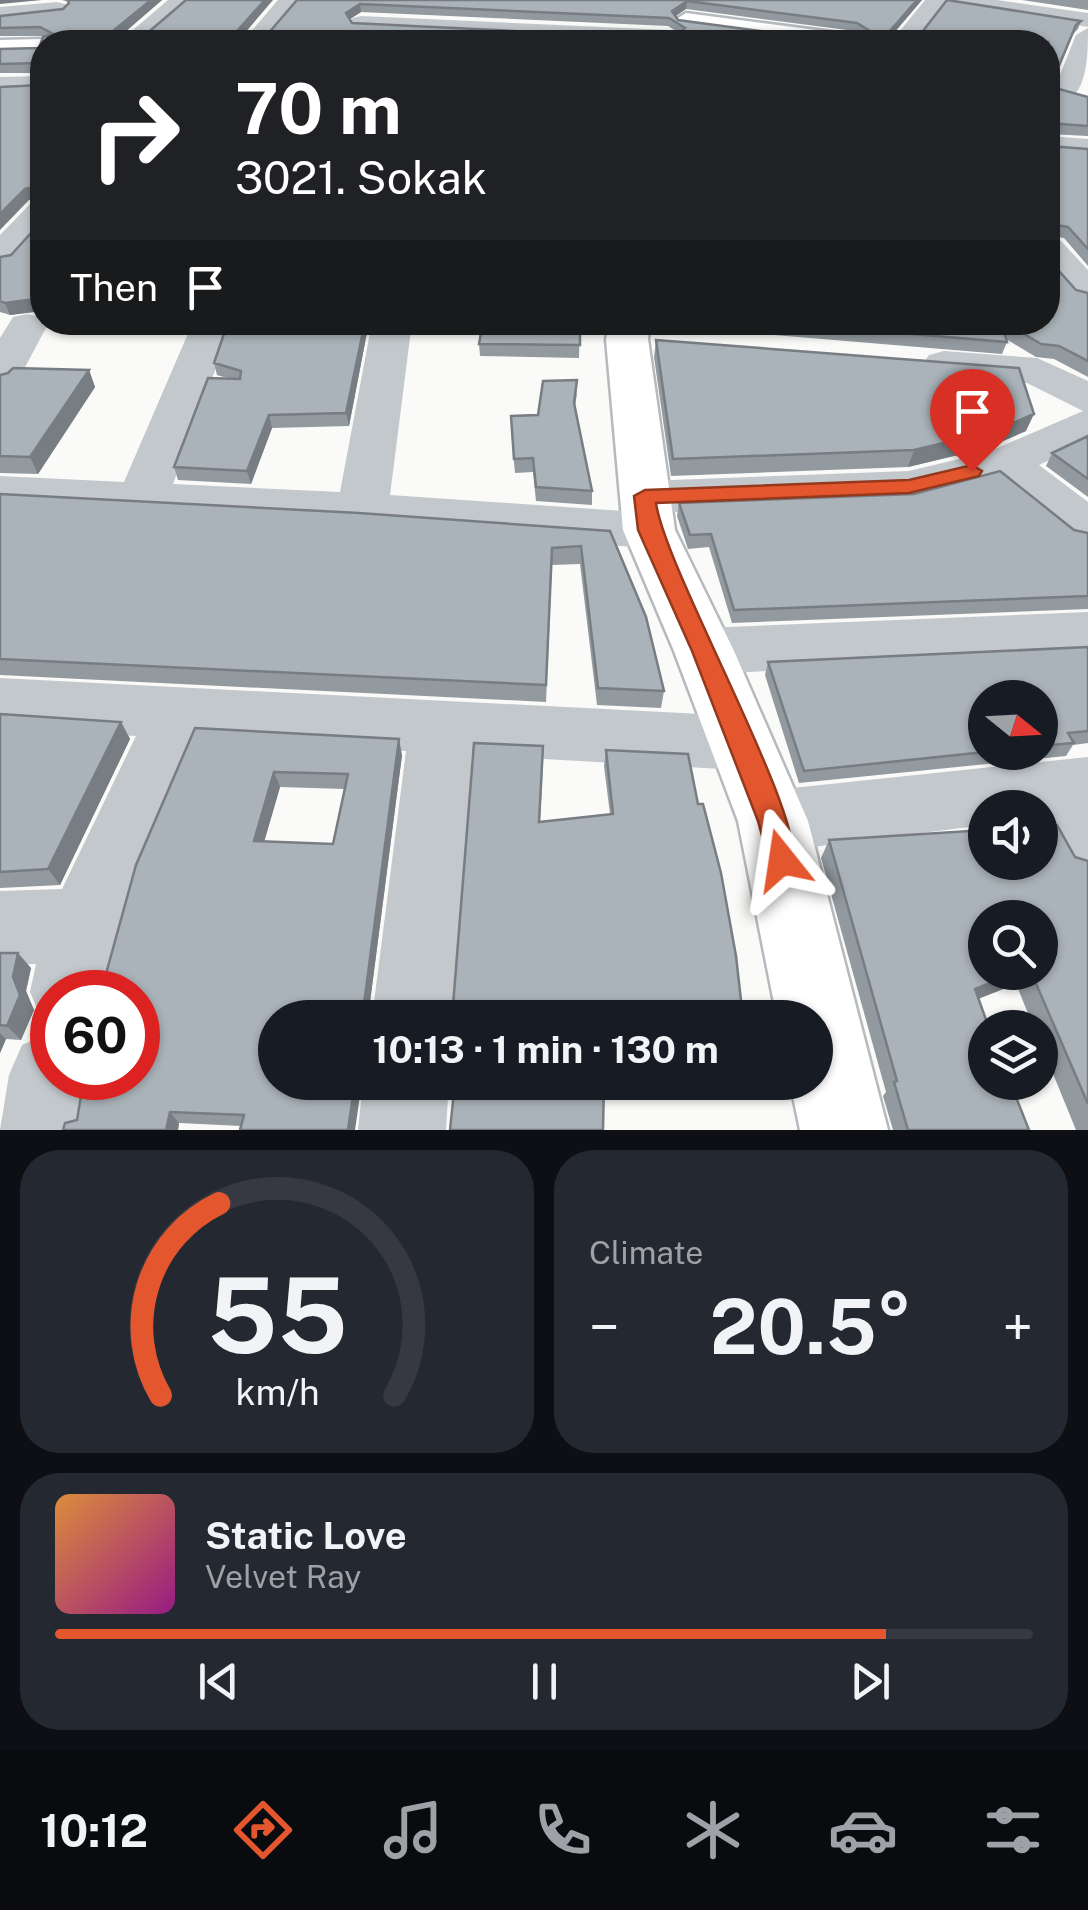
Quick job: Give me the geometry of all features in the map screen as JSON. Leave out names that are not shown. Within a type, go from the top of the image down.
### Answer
[{"type":"main road","points":[[673,30],[688,7],[798,30]]},
{"type":"main road","points":[[0,46],[30,46]]},
{"type":"main road","points":[[641,335],[647,513],[772,821],[844,1130]]},
{"type":"street","points":[[145,30],[181,0]]},
{"type":"street","points":[[263,30],[289,0]]},
{"type":"street","points":[[355,30],[375,0]]},
{"type":"street","points":[[912,30],[936,0]]},
{"type":"street","points":[[953,0],[1088,20]]},
{"type":"street","points":[[0,14],[58,4],[53,30]]},
{"type":"street","points":[[361,23],[487,30]]},
{"type":"street","points":[[1067,92],[1088,35]]},
{"type":"street","points":[[0,85],[30,84]]},
{"type":"street","points":[[1060,146],[1088,148]]},
{"type":"street","points":[[0,215],[30,214]]},
{"type":"street","points":[[0,256],[30,225]]},
{"type":"street","points":[[1060,247],[1088,246]]},
{"type":"street","points":[[1060,261],[1088,292]]},
{"type":"street","points":[[0,377],[26,324]]},
{"type":"street","points":[[142,499],[207,335]]},
{"type":"street","points":[[362,510],[390,335]]},
{"type":"street","points":[[952,335],[970,366]]},
{"type":"street","points":[[913,362],[1037,371],[1088,399]]},
{"type":"street","points":[[0,492],[362,510],[647,513],[909,486],[1004,463],[1088,424]]},
{"type":"street","points":[[1004,463],[1088,528]]},
{"type":"street","points":[[704,651],[1088,634]]},
{"type":"street","points":[[0,703],[740,743]]},
{"type":"street","points":[[0,928],[77,959],[179,712]]},
{"type":"street","points":[[415,1000],[442,724]]},
{"type":"street","points":[[772,821],[1071,786],[1088,848]]},
{"type":"street","points":[[41,1130],[47,1100]]},
{"type":"street","points":[[402,1130],[404,1100]]},
{"type":"building","points":[[68,0],[151,0],[114,30],[0,28],[0,16],[63,9]]},
{"type":"building","points":[[186,0],[265,0],[238,30],[151,30]]},
{"type":"building","points":[[297,0],[917,0],[891,30],[868,30],[857,23],[687,1],[672,11],[678,20],[753,30],[683,30],[669,18],[360,4],[346,13],[352,23],[494,30],[271,30]]},
{"type":"building","points":[[947,0],[1081,21],[1060,63],[1060,30],[924,30]]},
{"type":"building","points":[[30,48],[30,63],[0,64],[0,49]]},
{"type":"building","points":[[30,86],[30,188],[0,214],[0,87]]},
{"type":"building","points":[[1060,89],[1088,97],[1088,126],[1060,124]]},
{"type":"building","points":[[1060,147],[1088,149],[1088,249],[1068,227],[1060,226]]},
{"type":"building","points":[[30,234],[30,300],[0,301],[0,257],[11,255]]},
{"type":"building","points":[[1060,272],[1076,290],[1088,293],[1088,361],[1059,346],[1041,344],[1026,335],[1060,335]]},
{"type":"building","points":[[224,335],[362,335],[346,413],[269,415],[247,471],[174,467],[208,378],[240,379],[241,371],[214,363]]},
{"type":"building","points":[[481,335],[580,335],[580,345],[479,344]]},
{"type":"building","points":[[924,335],[1005,335],[1007,342]]},
{"type":"building","points":[[656,340],[1019,368],[1034,414],[994,431],[914,450],[673,459]]},
{"type":"building","points":[[13,368],[89,370],[30,457],[0,456],[0,375]]},
{"type":"building","points":[[577,380],[574,403],[592,491],[536,487],[533,458],[514,459],[511,416],[538,415],[543,381]]},
{"type":"building","points":[[1088,436],[1088,479],[1052,453]]},
{"type":"building","points":[[1000,471],[1074,530],[1088,533],[1088,596],[734,610],[711,534],[690,535],[679,503],[914,494]]},
{"type":"building","points":[[0,494],[610,531],[646,617],[664,691],[598,688],[581,546],[552,548],[546,685],[0,659]]},
{"type":"building","points":[[1088,647],[1088,731],[1068,733],[1074,743],[1058,744],[1058,680],[968,680],[968,754],[804,771],[768,662]]},
{"type":"building","points":[[0,714],[121,722],[48,869],[0,872]]},
{"type":"building","points":[[195,728],[399,739],[365,1000],[258,1000],[258,1100],[352,1100],[348,1130],[240,1130],[244,1115],[170,1112],[166,1130],[63,1130],[65,1123],[77,1120],[80,1100],[160,1100],[160,970],[107,970],[136,865]],"holes":[[[274,772],[348,774],[333,844],[254,841]]]},
{"type":"building","points":[[474,743],[543,746],[539,822],[613,814],[606,750],[688,754],[698,804],[703,804],[721,873],[741,1000],[453,1000]]},
{"type":"building","points":[[1058,827],[1075,857],[1088,861],[1088,1104],[1058,1035],[1058,1010],[1047,1010],[1039,990],[1058,990],[1058,900],[968,900],[968,990],[975,990],[983,1010],[968,1010],[968,1100],[1017,1100],[1029,1130],[908,1130],[829,840],[968,831],[968,880],[1058,880]]},
{"type":"building","points":[[0,953],[18,953],[13,977],[20,995],[7,1026],[0,1025]]},
{"type":"building","points":[[453,1100],[604,1100],[603,1130],[450,1130]]},
{"type":"route","points":[[782,860],[772,821],[704,651],[649,530],[645,496],[909,486],[972,471]]}]
